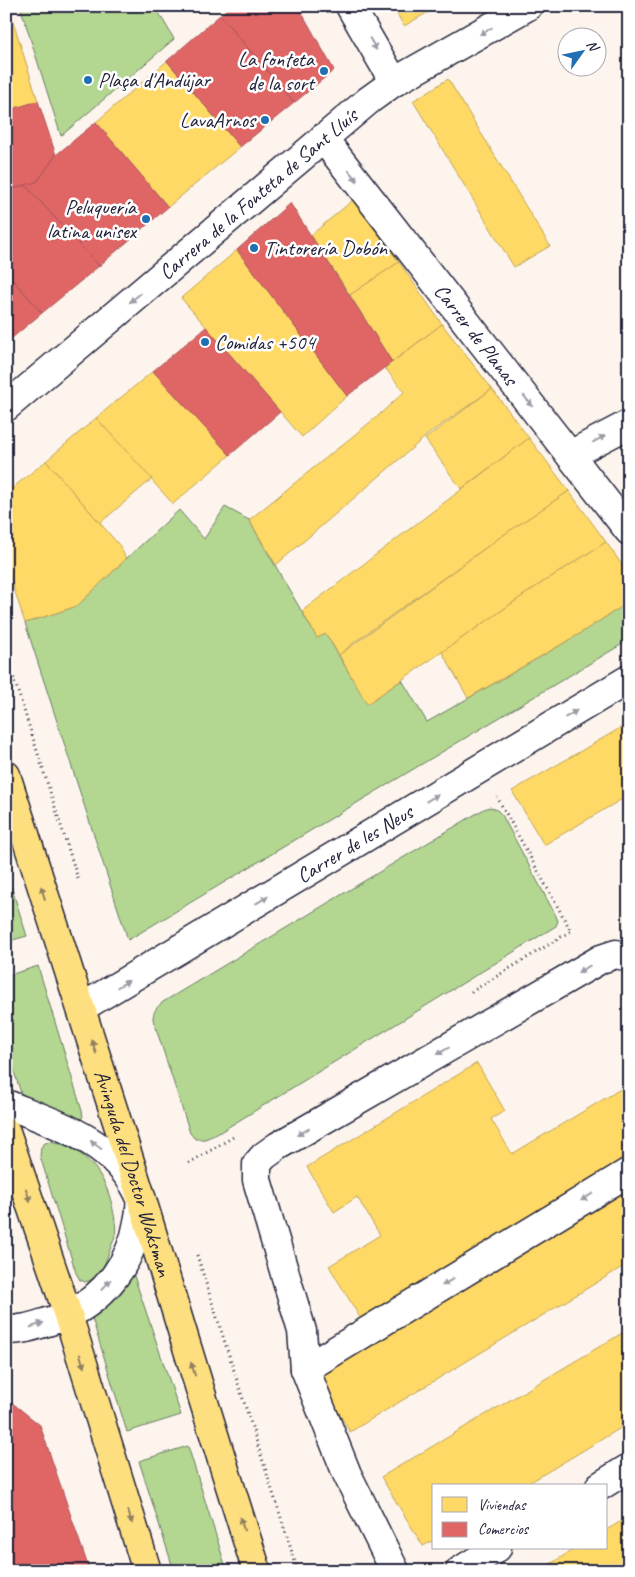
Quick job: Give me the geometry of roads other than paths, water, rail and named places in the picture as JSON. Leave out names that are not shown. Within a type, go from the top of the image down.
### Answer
[{"type":"main road","name":"Avinguda del Doctor Waksman","points":[[6,775],[140,1194],[208,1420],[257,1571]]},
{"type":"main road","points":[[6,1132],[68,1315],[147,1571]]},
{"type":"street","points":[[350,6],[394,82]]},
{"type":"street","name":"Carrera de la Fonteta de Sant Lluís","points":[[6,407],[369,100],[394,82],[528,6]]},
{"type":"street","name":"Carrer de Planas","points":[[323,138],[629,531]]},
{"type":"street","points":[[570,455],[629,424]]},
{"type":"street","name":"Carrer de les Neus","points":[[81,1008],[629,679]]},
{"type":"street","points":[[395,1571],[346,1474],[304,1369],[302,1330],[257,1180],[257,1164],[264,1156],[278,1146],[601,959],[616,954],[629,957]]},
{"type":"street","points":[[6,1104],[72,1130],[92,1141],[111,1156],[126,1172],[140,1194],[136,1235],[127,1259],[109,1283],[90,1302],[68,1315],[23,1330],[6,1330]]},
{"type":"street","points":[[304,1369],[629,1172]]},
{"type":"street","points":[[603,1484],[629,1468]]},
{"type":"street","points":[[460,1571],[494,1550]]},
{"type":"place","name":"La fonteta de la sort","points":[[324,71]]},
{"type":"place","name":"Plaça d'Andújar","points":[[88,80]]},
{"type":"place","name":"LavaArnos","points":[[265,120]]},
{"type":"place","name":"Peluquería latina unisex","points":[[146,219]]},
{"type":"place","name":"Tintorería Dobón","points":[[254,248]]},
{"type":"place","name":"Comidas +504","points":[[205,342]]}]
